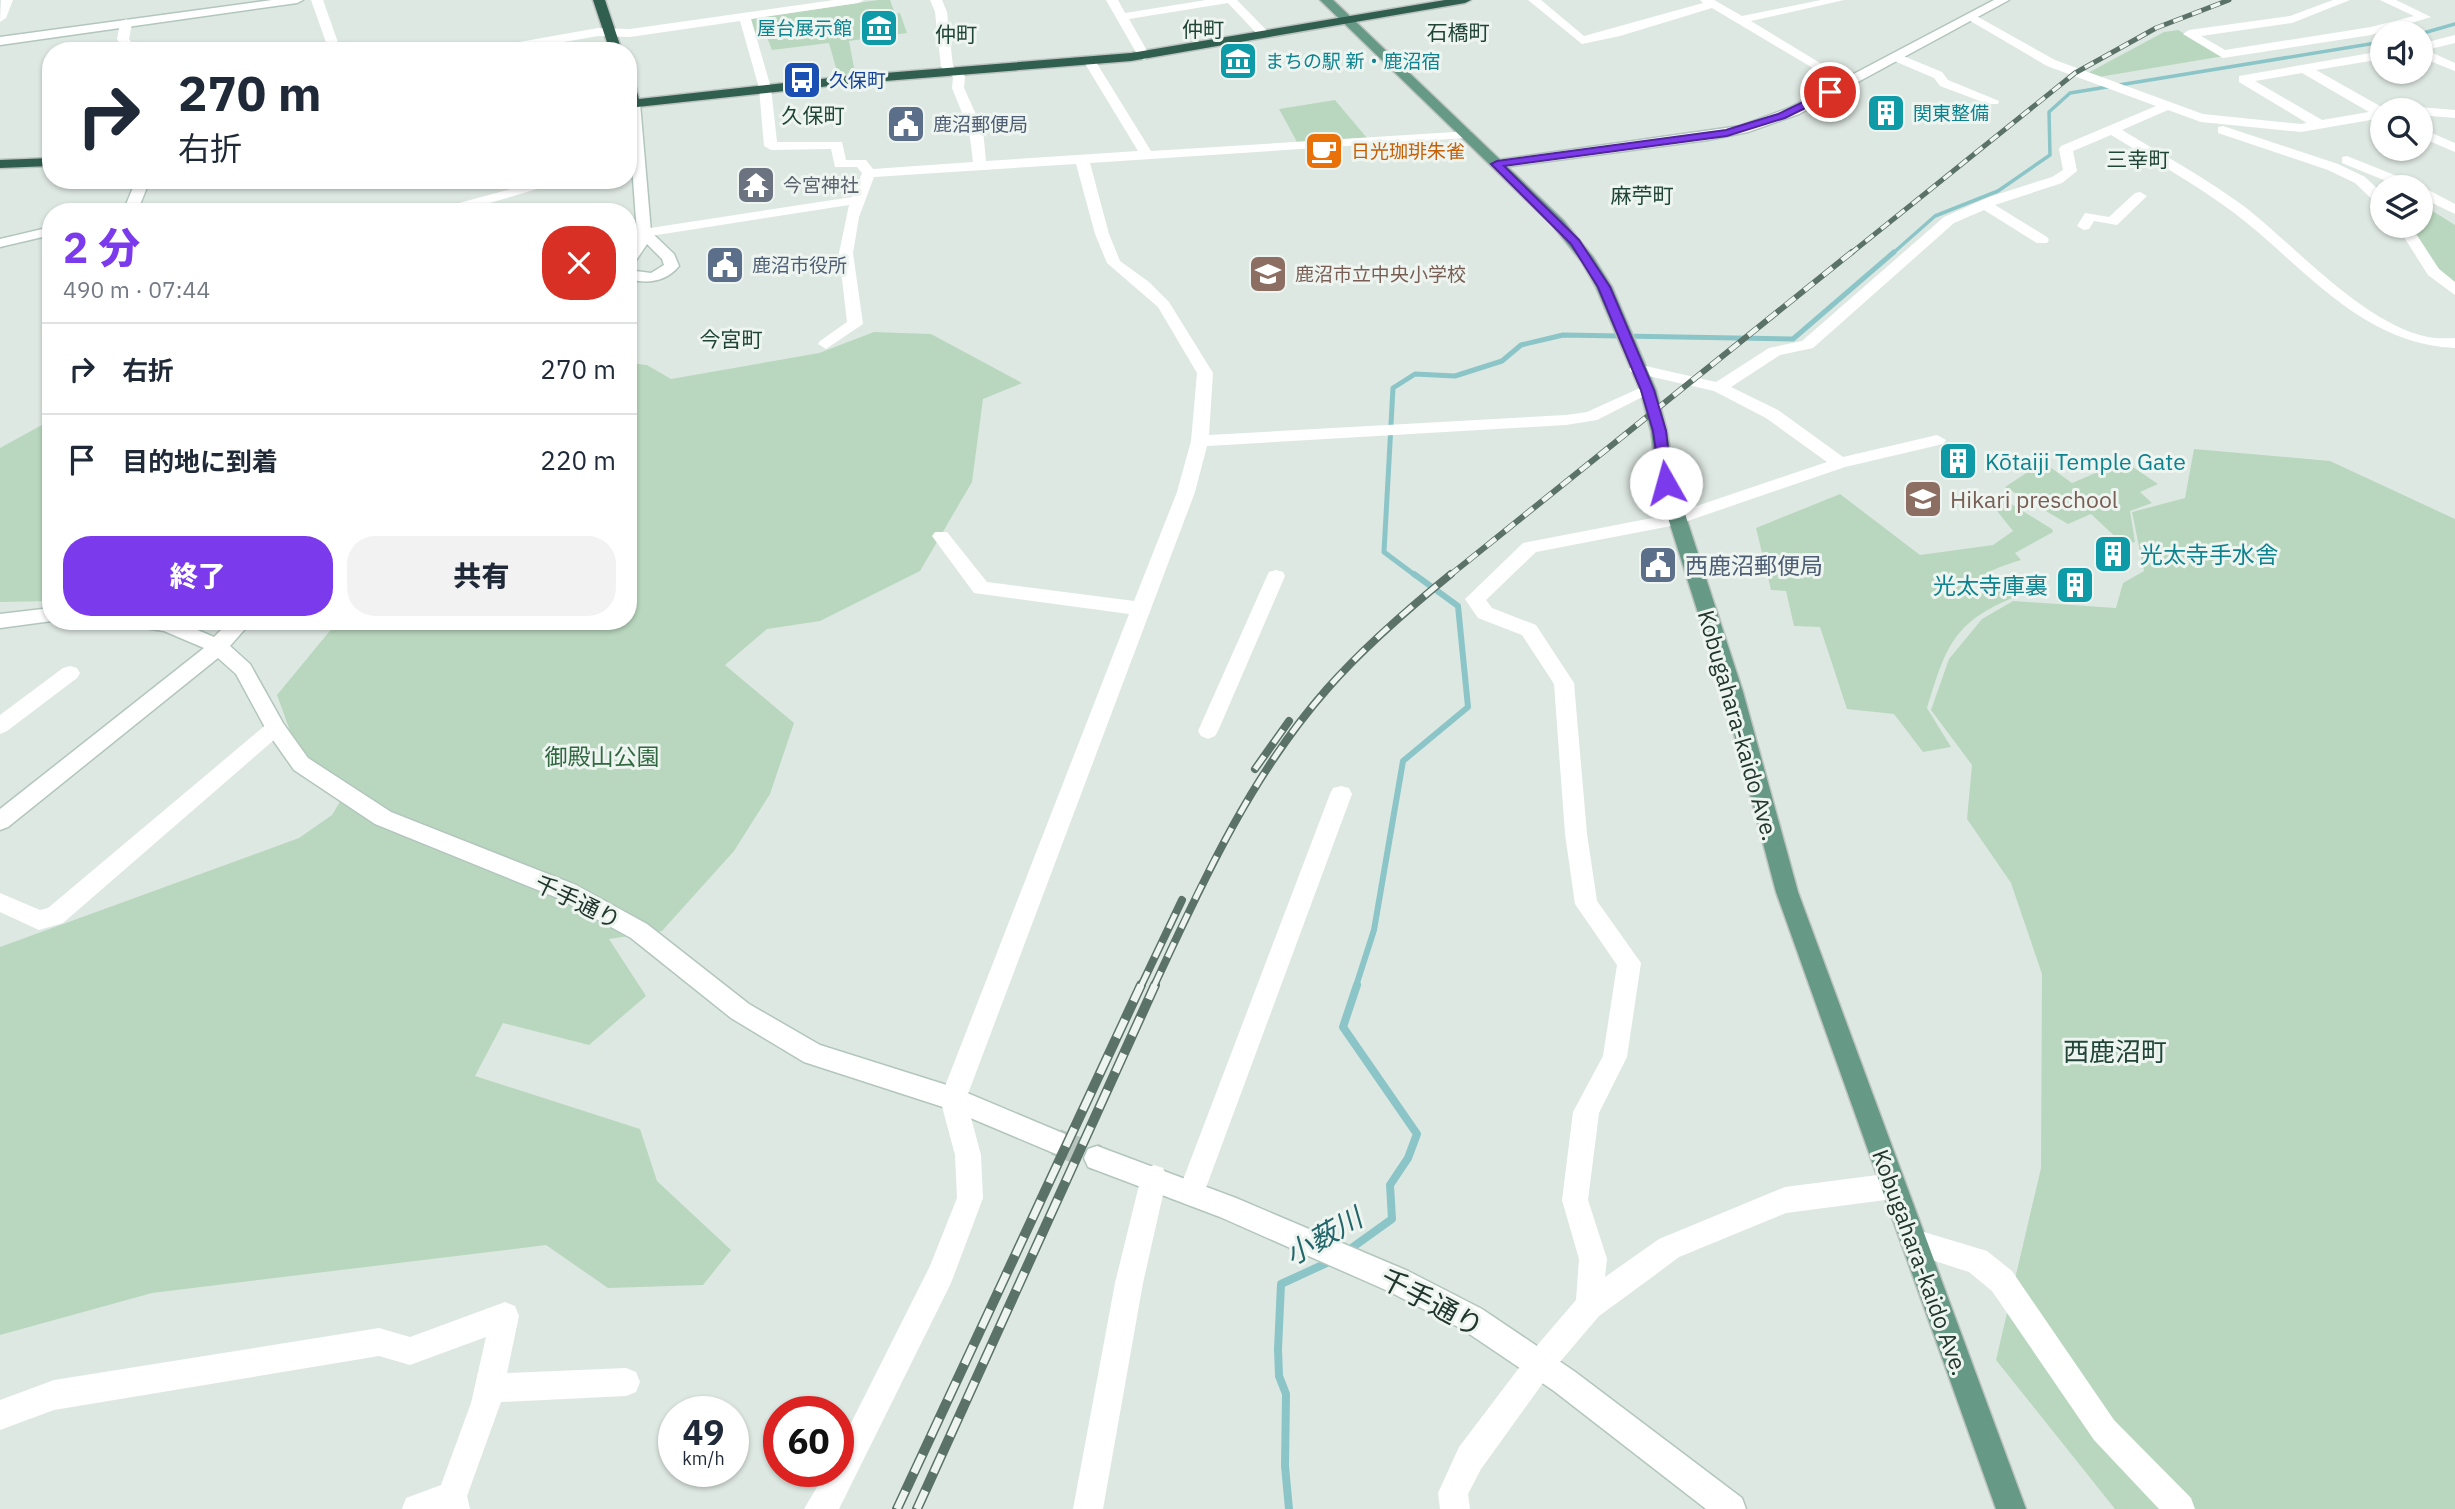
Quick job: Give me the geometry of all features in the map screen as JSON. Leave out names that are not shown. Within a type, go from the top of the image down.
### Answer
[{"type":"highway","points":[[599,0],[613,42]]},
{"type":"highway","points":[[637,103],[765,88],[1090,62],[1265,36],[1465,0]]},
{"type":"highway","points":[[1,165],[42,163]]},
{"type":"main road","name":"Kobugahara-kaido Ave.","points":[[1326,0],[1558,223],[1588,260],[1614,309],[1648,390],[1659,431],[1666,483],[1733,692],[1787,892],[2011,1509]]},
{"type":"street","points":[[0,18],[7,0]]},
{"type":"street","points":[[0,41],[297,0]]},
{"type":"street","points":[[317,0],[332,42]]},
{"type":"street","points":[[542,42],[598,32],[630,33],[858,0]]},
{"type":"street","points":[[936,0],[942,21],[947,67],[959,76],[962,98],[976,130],[980,165]]},
{"type":"street","points":[[1112,0],[1144,55]]},
{"type":"street","points":[[1122,17],[1229,0],[1265,36]]},
{"type":"street","points":[[1534,0],[1582,40],[1616,33],[1710,2],[1847,83]]},
{"type":"street","points":[[1740,20],[1838,0]]},
{"type":"street","points":[[1497,164],[1727,133],[1782,116],[2003,0]]},
{"type":"street","points":[[2344,0],[2292,19],[2189,33],[2223,54],[2370,34]]},
{"type":"street","points":[[2386,0],[2425,17],[2413,21]]},
{"type":"street","points":[[745,17],[765,88],[771,146],[837,145],[839,164],[861,163],[869,173]]},
{"type":"street","points":[[1971,17],[2051,63],[2164,107],[2201,118],[2301,128],[2370,116]]},
{"type":"street","points":[[125,42],[123,38],[126,23]]},
{"type":"street","points":[[2433,46],[2455,39]]},
{"type":"street","points":[[2433,56],[2455,67]]},
{"type":"street","points":[[1896,57],[1938,75],[1944,83],[1993,101]]},
{"type":"street","points":[[2322,126],[2243,79],[2370,57]]},
{"type":"street","points":[[1090,62],[1147,155]]},
{"type":"street","points":[[2303,68],[2370,108]]},
{"type":"street","points":[[1719,387],[1775,351],[1807,345],[1949,220],[1984,204],[2057,180],[2070,171],[2066,149],[2164,107]]},
{"type":"street","points":[[2433,112],[2455,114]]},
{"type":"street","points":[[2201,118],[2227,132],[2333,167],[2360,180],[2370,190]]},
{"type":"street","points":[[2111,129],[2238,209],[2313,274],[2360,309],[2416,341],[2444,345],[2455,343]]},
{"type":"street","points":[[2227,132],[2244,131],[2308,144],[2383,175]]},
{"type":"street","points":[[869,173],[1466,134]]},
{"type":"street","points":[[2433,138],[2455,148]]},
{"type":"street","points":[[854,1449],[941,1273],[970,1198],[968,1156],[953,1100],[1186,492],[1200,440],[1205,373],[1164,305],[1114,263],[1099,224],[1082,159]]},
{"type":"street","points":[[826,344],[855,324],[855,309],[845,263],[858,200],[869,173]]},
{"type":"street","points":[[475,203],[528,189]]},
{"type":"street","points":[[2084,226],[2090,216],[2112,222],[2140,196]]},
{"type":"street","points":[[2433,198],[2455,211]]},
{"type":"street","points":[[637,234],[858,200]]},
{"type":"street","points":[[1984,204],[2042,240]]},
{"type":"street","points":[[0,243],[42,233]]},
{"type":"street","points":[[637,235],[671,260],[672,266],[665,273],[637,277]]},
{"type":"street","points":[[2412,238],[2433,272],[2455,290]]},
{"type":"street","points":[[1637,369],[1719,387],[1772,414],[1840,463]]},
{"type":"street","points":[[1200,440],[1566,420],[1591,416],[1648,390]]},
{"type":"street","points":[[1589,1306],[1593,1259],[1575,1200],[1586,1112],[1615,1057],[1629,963],[1586,904],[1576,834],[1564,683],[1530,630],[1485,613],[1475,599],[1530,547],[1676,519],[1840,463],[1937,440]]},
{"type":"street","points":[[941,536],[981,588],[1141,609]]},
{"type":"street","points":[[1208,731],[1276,576]]},
{"type":"street","points":[[0,621],[42,616]]},
{"type":"street","name":"千手通り","points":[[178,630],[219,647],[243,669],[275,728],[301,764],[383,818],[568,892],[639,931],[740,1011],[813,1054],[953,1100],[1056,1142]]},
{"type":"street","points":[[0,821],[219,647],[234,630]]},
{"type":"street","points":[[2,723],[70,673]]},
{"type":"street","points":[[0,901],[39,920],[55,916],[275,728]]},
{"type":"street","points":[[1191,1193],[1341,794]]},
{"type":"street","name":"千手通り","points":[[1097,1158],[1154,1177],[1398,1281],[1472,1319],[1564,1381],[1731,1509]]},
{"type":"street","points":[[1088,1509],[1129,1283],[1154,1177]]},
{"type":"street","points":[[1455,1509],[1453,1493],[1470,1458],[1538,1366],[1589,1306],[1669,1248],[1785,1200],[1894,1186]]},
{"type":"street","points":[[1914,1242],[1977,1261],[2002,1281],[2104,1430],[2180,1509]]},
{"type":"street","points":[[0,1415],[54,1395],[379,1342],[410,1351],[505,1316],[490,1388],[454,1502],[417,1509]]},
{"type":"street","points":[[490,1388],[626,1382]]},
{"type":"street","points":[[819,1509],[834,1487]]},
{"type":"street","points":[[836,1509],[841,1487]]},
{"type":"green space","points":[[890,0],[895,14],[900,13],[907,33],[849,41],[855,73],[838,75],[829,43],[772,50],[766,35],[756,36],[751,19]]},
{"type":"green space","points":[[2178,30],[2224,56],[2093,78],[2084,75],[2164,32]]},
{"type":"green space","points":[[1335,100],[1367,138],[1297,142],[1279,109]]},
{"type":"green space","points":[[2433,211],[2455,225],[2455,284],[2435,265],[2418,238],[2433,238]]},
{"type":"green space","name":"御殿山公園","points":[[874,332],[931,334],[1022,383],[983,399],[972,482],[920,571],[820,621],[767,629],[725,665],[794,723],[770,794],[734,851],[662,931],[609,939],[646,996],[589,1045],[503,1023],[475,1076],[640,1129],[657,1181],[731,1250],[703,1285],[608,1288],[546,1245],[152,1293],[0,1335],[0,947],[299,838],[332,815],[344,795],[294,742],[277,695],[331,630],[637,630],[637,364],[647,365],[671,379],[819,353]]},
{"type":"green space","points":[[42,425],[42,601],[0,602],[0,448]]},
{"type":"green space","points":[[2194,449],[2330,461],[2455,519],[2455,1509],[2115,1509],[1996,1360],[2041,1168],[2042,974],[2011,883],[1967,819],[1972,765],[1931,710],[1949,659],[1982,619],[2013,601],[2116,608],[2123,583],[2144,571],[2132,512],[2185,498]]},
{"type":"green space","points":[[2124,461],[2158,484],[2140,492],[2152,503],[2130,511],[2135,542],[2123,544],[2091,514],[2068,524],[2005,487],[2043,462],[2072,483]]},
{"type":"green space","points":[[1840,494],[1920,555],[1993,545],[2013,531],[1989,501],[2000,497],[2052,529],[2053,532],[2015,553],[2021,560],[1986,573],[1968,587],[1977,595],[2002,586],[2015,597],[1977,616],[1964,627],[1954,639],[1940,669],[1927,708],[1951,747],[1923,752],[1894,714],[1847,709],[1820,627],[1794,626],[1786,591],[1771,590],[1756,528]]},
{"type":"waterway","points":[[2433,30],[2455,24]]},
{"type":"waterway","points":[[1892,254],[1935,216],[1998,191],[2050,155],[2049,112],[2070,93],[2370,44]]},
{"type":"waterway","points":[[1416,576],[1384,552],[1393,388],[1415,374],[1455,376],[1502,361],[1521,345],[1563,335],[1793,339],[1894,252]]},
{"type":"waterway","points":[[1356,986],[1374,930],[1403,761],[1468,707],[1458,606],[1414,574]]},
{"type":"waterway","points":[[1346,1252],[1392,1219],[1390,1185],[1408,1158],[1417,1134],[1343,1027],[1357,985]]},
{"type":"waterway","name":"小薮川","points":[[1289,1509],[1285,1466],[1286,1394],[1279,1376],[1278,1349],[1281,1284],[1331,1261]]},
{"type":"tunnel","points":[[1056,1142],[1097,1158]]},
{"type":"railway","points":[[1850,254],[2075,73],[2156,28],[2229,0]]},
{"type":"railway","points":[[1449,576],[1852,252]]},
{"type":"railway","points":[[1154,986],[1230,831],[1275,757],[1300,722],[1356,658],[1451,574]]},
{"type":"railway","points":[[1255,769],[1289,721]]},
{"type":"railway","points":[[1141,986],[1182,900]]},
{"type":"railway","points":[[897,1509],[1141,985]]},
{"type":"railway","points":[[917,1509],[1155,985]]},
{"type":"place","name":"屋台展示館","points":[[879,28]]},
{"type":"place","name":"まちの駅 新・鹿沼宿","points":[[1238,61]]},
{"type":"place","name":"久保町","points":[[802,80]]},
{"type":"place","name":"関東整備","points":[[1886,113]]},
{"type":"place","name":"鹿沼郵便局","points":[[906,124]]},
{"type":"place","name":"日光珈琲朱雀","points":[[1324,151]]},
{"type":"place","name":"今宮神社","points":[[756,185]]},
{"type":"place","name":"鹿沼市役所","points":[[725,265]]},
{"type":"place","name":"鹿沼市立中央小学校","points":[[1268,274]]},
{"type":"place","name":"Kōtaiji Temple Gate","points":[[1958,461]]},
{"type":"place","name":"Hikari preschool","points":[[1923,499]]},
{"type":"place","name":"光太寺手水舎","points":[[2113,554]]},
{"type":"place","name":"西鹿沼郵便局","points":[[1658,565]]},
{"type":"place","name":"光太寺庫裏","points":[[2075,585]]},
{"type":"district","name":"仲町","points":[[1203,29]]},
{"type":"district","name":"石橋町","points":[[1458,32]]},
{"type":"district","name":"仲町","points":[[956,34]]},
{"type":"district","name":"久保町","points":[[813,115]]},
{"type":"district","name":"三幸町","points":[[2138,159]]},
{"type":"district","name":"麻苧町","points":[[1642,195]]},
{"type":"district","name":"今宮町","points":[[731,339]]},
{"type":"district","name":"西鹿沼町","points":[[2115,1051]]},
{"type":"route","points":[[1666,483],[1659,431],[1648,390],[1604,287],[1575,242],[1497,164],[1727,133],[1782,116],[1830,92]]}]
